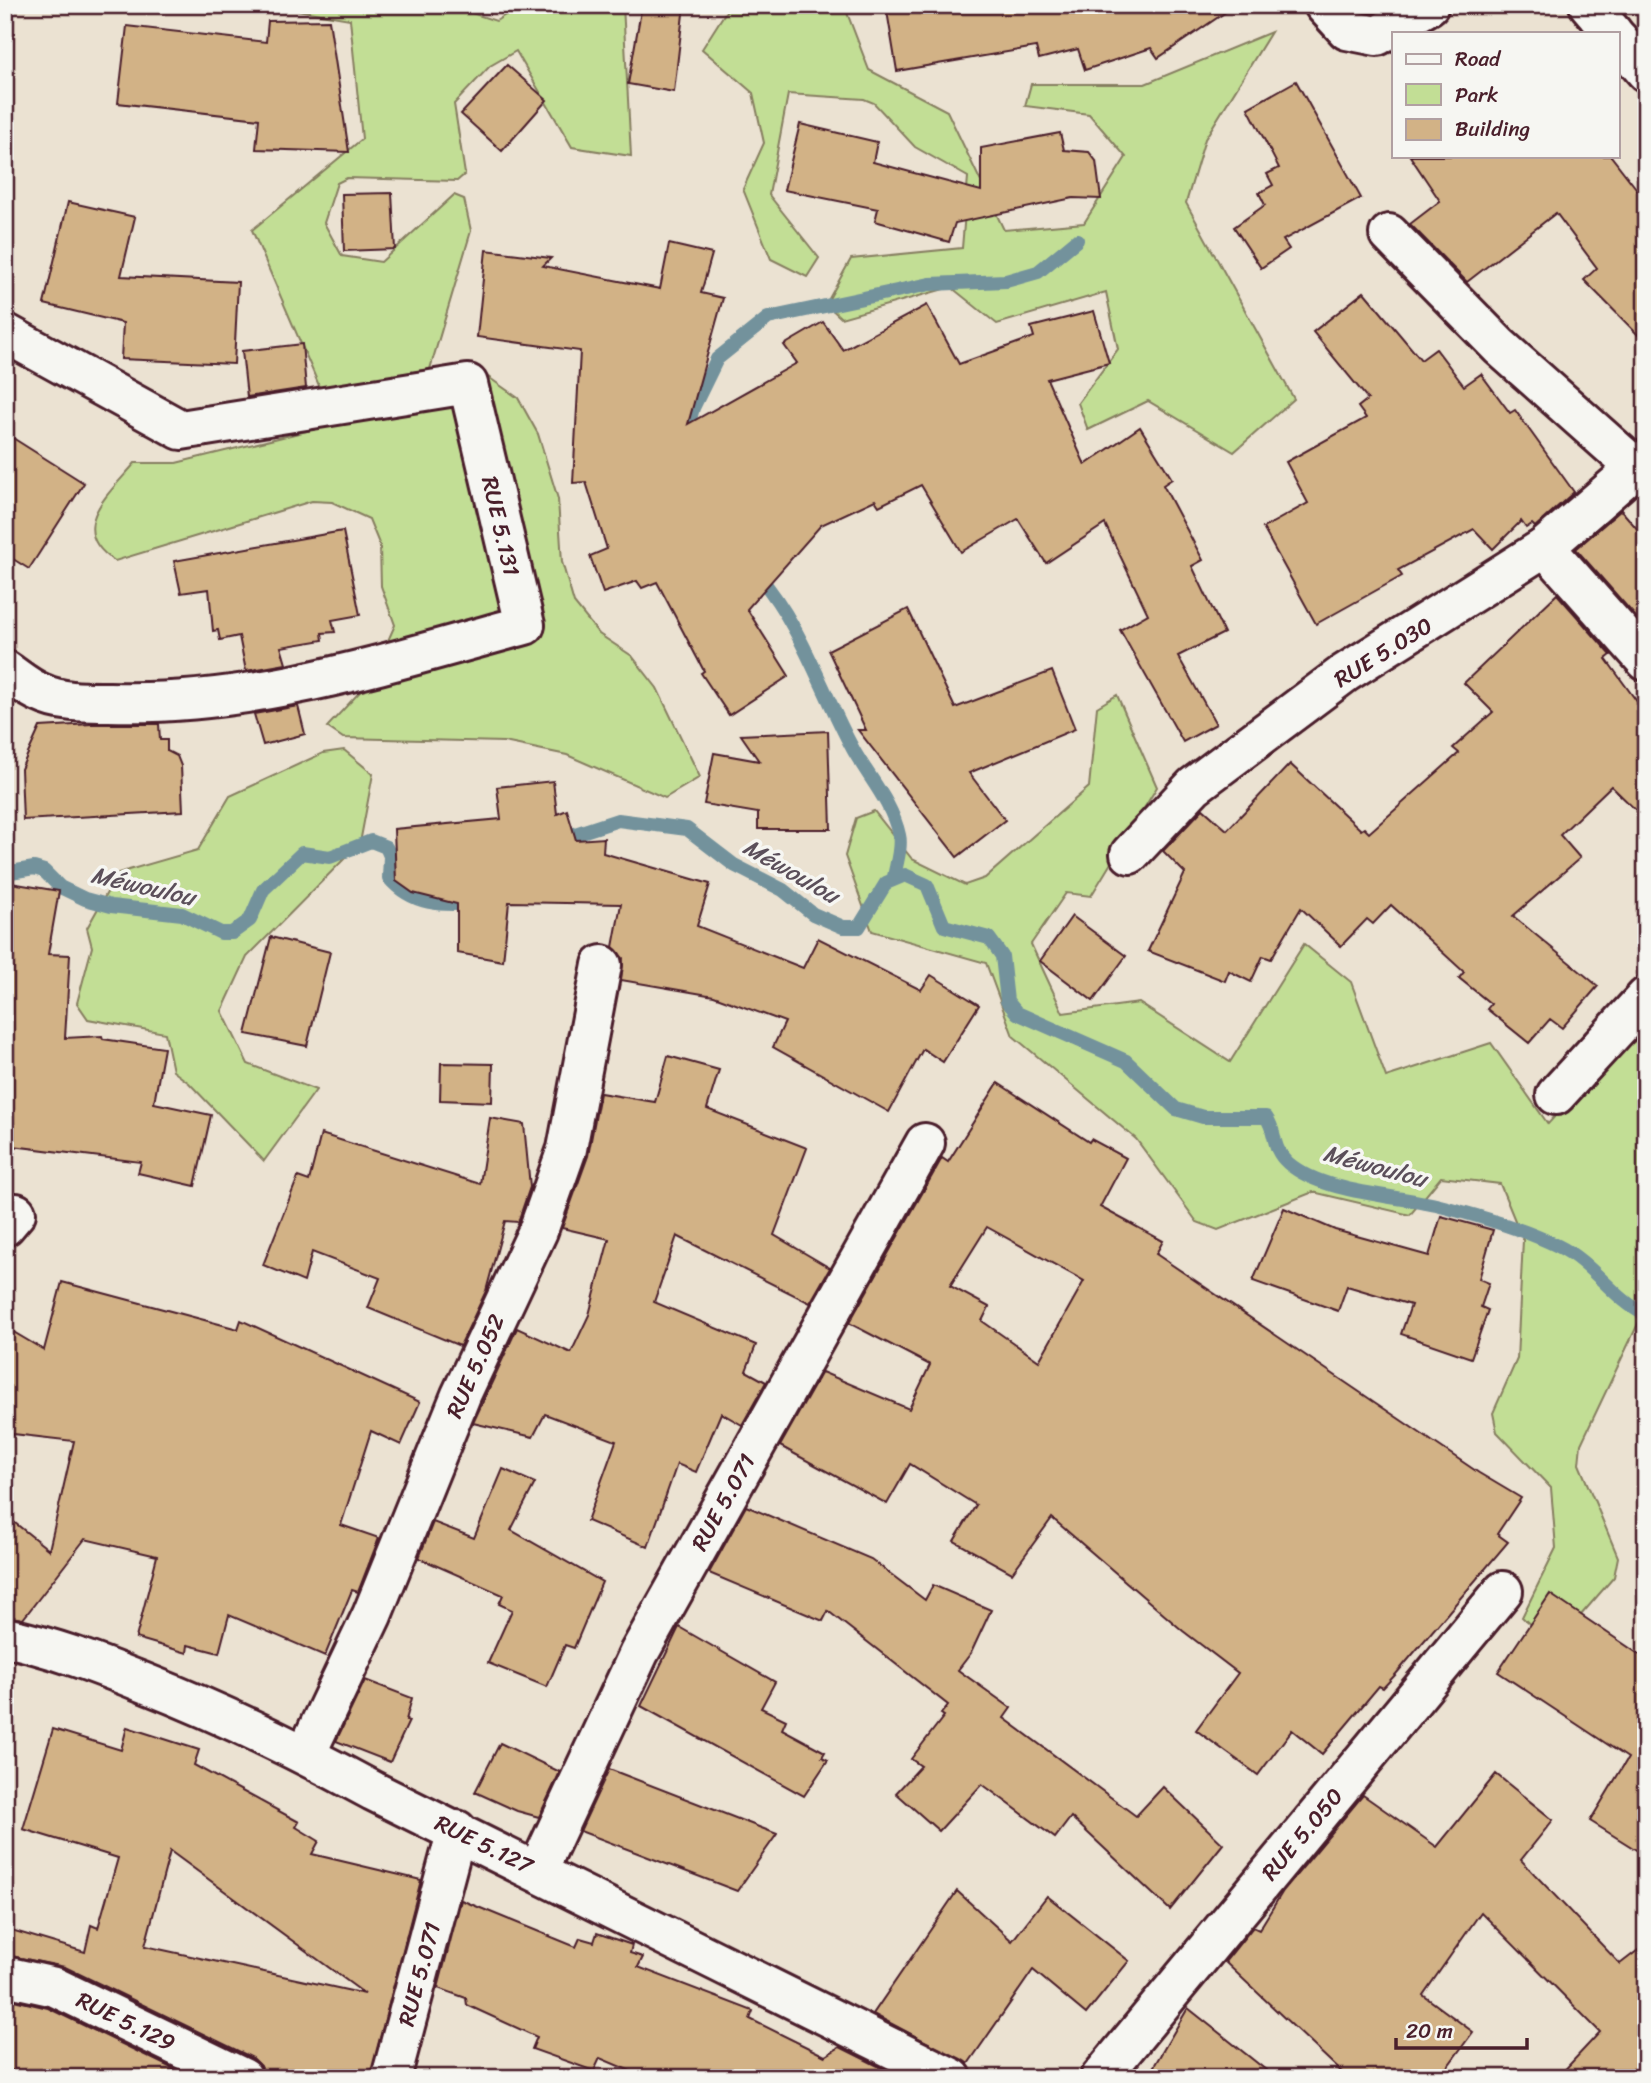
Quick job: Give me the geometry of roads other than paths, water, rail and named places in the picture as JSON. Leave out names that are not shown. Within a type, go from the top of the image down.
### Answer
[{"type":"street","points":[[1324,5],[1347,30],[1377,36],[1429,5]]},
{"type":"street","points":[[1590,5],[1612,32]]},
{"type":"street","points":[[1620,41],[1646,72]]},
{"type":"street","points":[[1389,234],[1500,347],[1641,463]]},
{"type":"street","name":"RUE 5.131","points":[[5,333],[181,430],[468,384],[525,625],[304,685],[188,699],[136,703],[73,701],[41,694],[5,670]]},
{"type":"street","name":"RUE 5.030","points":[[1130,854],[1194,786],[1345,673],[1545,547],[1641,463]]},
{"type":"street","points":[[1545,547],[1646,662]]},
{"type":"street","name":"RUE 5.052","points":[[306,1754],[372,1615],[461,1395],[538,1231],[567,1149],[602,965]]},
{"type":"street","points":[[1556,1096],[1646,997]]},
{"type":"street","name":"RUE 5.071","points":[[538,1870],[639,1653],[925,1143]]},
{"type":"street","name":"RUE 5.050","points":[[1100,2078],[1503,1591]]},
{"type":"street","name":"RUE 5.127","points":[[5,1637],[79,1657],[192,1702],[306,1754],[373,1791],[538,1870],[952,2078]]},
{"type":"street","name":"RUE 5.071","points":[[391,2078],[457,1830]]},
{"type":"street","name":"RUE 5.129","points":[[5,1976],[55,1987],[243,2078]]},
{"type":"waterway","points":[[684,440],[693,408],[717,359],[768,318],[930,284],[1006,281],[1038,272],[1077,240]]},
{"type":"waterway","points":[[757,574],[773,594],[799,637],[842,728],[896,823],[900,840],[894,877]]},
{"type":"waterway","name":"Méwoulou","points":[[557,840],[618,820],[687,829],[734,865],[783,890],[813,914],[843,927],[859,927],[886,883],[905,875],[927,885],[944,926],[989,938],[1002,956],[1007,1001],[1017,1013],[1126,1061],[1176,1109],[1203,1117],[1266,1117],[1282,1157],[1303,1173],[1339,1187],[1467,1213],[1544,1239],[1570,1253],[1634,1308],[1646,1315]]},
{"type":"waterway","name":"Méwoulou","points":[[5,873],[34,868],[44,871],[60,887],[85,899],[111,906],[182,914],[221,933],[232,933],[250,920],[263,890],[302,853],[330,857],[371,841],[386,847],[390,856],[389,878],[407,894],[439,904],[474,903]]}]
